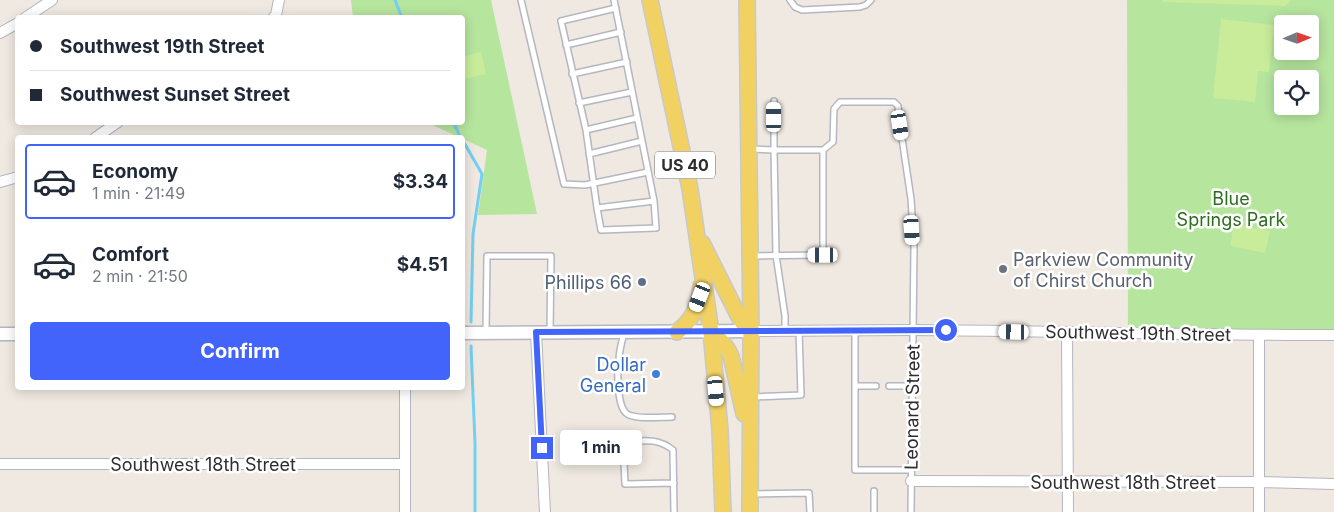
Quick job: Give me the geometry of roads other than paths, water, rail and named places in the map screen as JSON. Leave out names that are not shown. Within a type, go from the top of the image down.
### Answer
[{"type":"main road","name":"US 40","points":[[650,0],[690,189],[711,332],[720,430],[723,512]]},
{"type":"main road","points":[[747,0],[750,512]]},
{"type":"main road","points":[[696,230],[734,307],[744,325],[750,331]]},
{"type":"main road","points":[[677,332],[687,323],[694,312],[700,297],[702,270]]},
{"type":"main road","points":[[711,332],[728,348],[731,356],[750,440]]},
{"type":"street","points":[[30,15],[52,0]]},
{"type":"street","points":[[276,15],[279,0]]},
{"type":"street","points":[[0,34],[15,25]]},
{"type":"street","points":[[99,135],[114,125]]},
{"type":"street","points":[[0,182],[15,177]]},
{"type":"street","name":"Southwest 19th Street","points":[[465,333],[913,330],[1334,335]]},
{"type":"street","points":[[536,332],[545,512]]},
{"type":"street","points":[[1067,332],[1068,512]]},
{"type":"street","points":[[0,334],[15,334]]},
{"type":"street","points":[[1259,335],[1259,512]]},
{"type":"street","points":[[405,390],[405,512]]},
{"type":"street","name":"Southwest 18th Street","points":[[0,464],[405,464]]},
{"type":"street","name":"Southwest 18th Street","points":[[911,482],[1259,482],[1334,484]]},
{"type":"lane","points":[[521,0],[564,184],[585,186],[648,172]]},
{"type":"lane","points":[[614,0],[616,8],[627,62],[654,201],[656,228],[601,230],[586,130],[561,20],[616,8]]},
{"type":"lane","points":[[790,0],[795,7],[802,10],[860,7],[871,0]]},
{"type":"lane","points":[[566,45],[621,32]]},
{"type":"lane","points":[[572,74],[627,62]]},
{"type":"lane","points":[[579,103],[632,92]]},
{"type":"lane","points":[[774,101],[776,255],[785,331]]},
{"type":"lane","name":"Leonard Street","points":[[823,150],[833,142],[834,108],[840,102],[894,102],[898,106],[911,199],[914,247],[912,512]]},
{"type":"lane","points":[[586,130],[637,118]]},
{"type":"lane","points":[[589,154],[642,141]]},
{"type":"lane","points":[[749,149],[823,150],[823,255],[750,256]]},
{"type":"lane","points":[[597,208],[654,201]]},
{"type":"lane","points":[[486,333],[487,256],[551,256],[550,332]]},
{"type":"lane","points":[[854,330],[855,470],[911,470]]},
{"type":"lane","points":[[750,397],[801,395],[799,331]]},
{"type":"lane","points":[[624,332],[618,359],[619,395],[622,409],[626,414],[634,417],[672,417]]},
{"type":"lane","points":[[855,386],[876,386]]},
{"type":"lane","points":[[889,386],[912,386]]},
{"type":"lane","points":[[674,482],[624,484],[623,442],[654,440],[665,443],[673,450],[674,482],[674,512]]},
{"type":"lane","points":[[874,491],[874,512]]},
{"type":"lane","points":[[750,494],[809,493],[810,512]]},
{"type":"waterway","points":[[395,0],[401,15]]},
{"type":"waterway","points":[[454,125],[460,135]]},
{"type":"waterway","points":[[465,144],[482,174],[473,234],[471,322]]},
{"type":"waterway","points":[[471,346],[475,443],[475,512]]},
{"type":"place","name":"Parkview Community of Chirst Church","points":[[1003,269]]},
{"type":"place","name":"Phillips 66","points":[[642,282]]},
{"type":"place","name":"Dollar General","points":[[656,374]]},
{"type":"park label","name":"Blue Springs Park","points":[[1231,208]]}]
